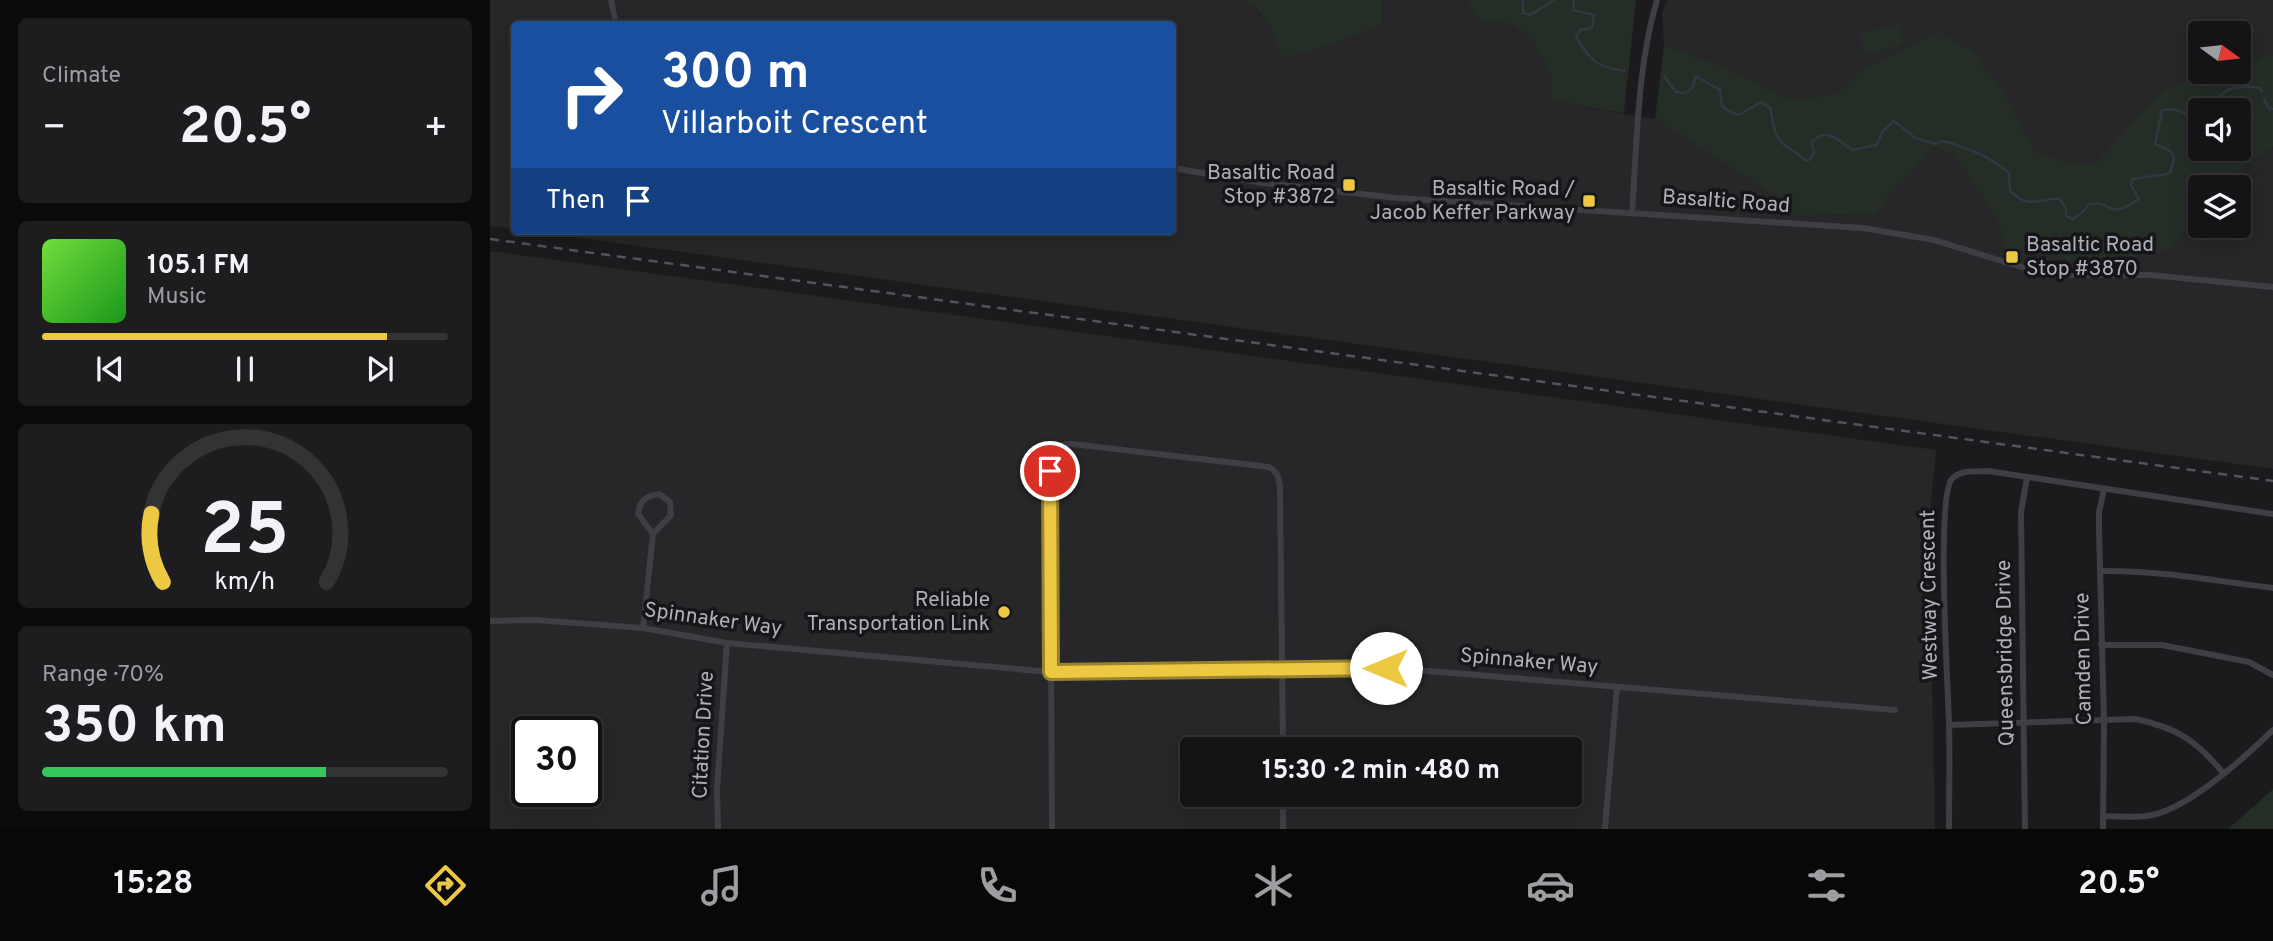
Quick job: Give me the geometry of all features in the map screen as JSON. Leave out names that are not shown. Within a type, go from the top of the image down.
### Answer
[{"type":"street","points":[[611,0],[615,21]]},
{"type":"street","points":[[1632,213],[1643,74],[1657,0]]},
{"type":"street","name":"Basaltic Road","points":[[1176,169],[1266,183],[1391,197],[1863,228],[1934,240],[2031,270],[2074,275],[2150,275],[2273,287]]},
{"type":"street","points":[[1052,829],[1050,462],[1062,445],[1269,467],[1276,471],[1280,488],[1283,737]]},
{"type":"street","name":"Westway Crescent","points":[[1949,829],[1950,725],[1945,592],[1947,490],[1953,478],[1965,472],[1988,471],[2273,514]]},
{"type":"street","name":"Queensbridge Drive","points":[[2025,829],[2021,512],[2027,478]]},
{"type":"street","name":"Camden Drive","points":[[2103,829],[2104,721],[2099,512],[2104,489]]},
{"type":"street","points":[[643,628],[653,534],[670,516],[670,502],[659,494],[648,496],[640,503],[638,514],[653,534]]},
{"type":"street","points":[[2100,571],[2152,572],[2273,588]]},
{"type":"street","name":"Spinnaker Way","points":[[490,621],[539,620],[643,628],[727,643],[1051,672],[1393,668],[1895,710]]},
{"type":"street","name":"Citation Drive","points":[[718,829],[717,789],[727,643]]},
{"type":"street","points":[[2101,646],[2162,645],[2249,662],[2273,675]]},
{"type":"street","points":[[1605,829],[1617,687]]},
{"type":"street","points":[[1950,725],[2135,719],[2161,724],[2185,736],[2202,749],[2223,773]]},
{"type":"street","points":[[2103,816],[2147,816],[2178,806],[2223,773],[2273,730]]},
{"type":"street","points":[[1283,807],[1283,829]]},
{"type":"shaded area","points":[[490,0],[1243,0],[1251,4],[1273,27],[1282,60],[1345,40],[1382,24],[1383,0],[1467,0],[1474,14],[1484,23],[1512,24],[1533,43],[1551,76],[1551,101],[1655,119],[1763,188],[1786,216],[1874,215],[1932,147],[1954,155],[1998,221],[2005,248],[2171,249],[2188,228],[2188,238],[2251,238],[2251,175],[2233,175],[2273,147],[2273,469],[558,235],[1176,235],[1176,21],[511,21],[511,229],[490,226]]},
{"type":"shaded area","points":[[1243,0],[1383,0],[1382,24],[1345,40],[1282,60],[1265,18]]},
{"type":"shaded area","points":[[1467,0],[1636,0],[1624,113],[1551,101],[1551,76],[1533,43],[1512,24],[1484,23],[1474,14]]},
{"type":"shaded area","points":[[1668,0],[2273,0],[2273,54],[2251,60],[2251,21],[2188,21],[2188,81],[2165,89],[2093,164],[2061,160],[2037,153],[2001,87],[1973,51],[1938,31],[1859,70],[1834,95],[1788,99],[1711,62],[1664,45],[1662,11]]},
{"type":"shaded area","points":[[1899,25],[1903,45],[1864,54],[1860,33]]},
{"type":"shaded area","points":[[1938,31],[1973,51],[2001,87],[2037,153],[2061,160],[2093,164],[2165,89],[2188,81],[2188,84],[2251,84],[2251,60],[2273,54],[2273,147],[2233,175],[2188,175],[2188,228],[2171,249],[2096,265],[2005,248],[1998,221],[1954,155],[1933,147],[1874,215],[1786,216],[1763,188],[1655,119],[1664,45],[1711,62],[1788,99],[1834,95],[1859,70]]},
{"type":"shaded area","points":[[490,251],[1936,450],[1929,522],[1935,829],[490,829]]},
{"type":"shaded area","points":[[2273,789],[2273,829],[2228,829]]},
{"type":"waterway","points":[[1523,0],[1523,13],[1530,15],[1554,0]]},
{"type":"waterway","points":[[1574,0],[1573,10],[1594,15],[1592,28],[1580,30],[1576,37],[1585,51],[1600,65],[1624,71]]},
{"type":"waterway","points":[[1664,76],[1676,92],[1685,93],[1692,88],[1696,76],[1720,90],[1723,107],[1739,115],[1761,102],[1770,108],[1782,143],[1805,160],[1809,160],[1814,153],[1812,142],[1817,137],[1832,136],[1852,150],[1877,145],[1882,132],[1894,121],[1915,138],[1936,144],[1943,141],[1987,158],[2009,173],[2010,191],[2017,197],[2030,202],[2060,199],[2066,208],[2066,216],[2073,219],[2089,204],[2103,205],[2115,210],[2128,206],[2139,199],[2131,185],[2132,179],[2168,174],[2174,158],[2170,151],[2155,144],[2162,111],[2175,110],[2188,116]]},
{"type":"waterway","points":[[2219,98],[2226,91],[2237,87],[2260,88],[2262,92]]},
{"type":"waterway","points":[[2264,99],[2268,108],[2273,109]]},
{"type":"railway","points":[[490,239],[2273,481]]},
{"type":"place","name":"Basaltic Road Stop #3872","points":[[1349,185]]},
{"type":"place","name":"Basaltic Road / Jacob Keffer Parkway","points":[[1589,201]]},
{"type":"place","name":"Basaltic Road Stop #3870","points":[[2012,257]]},
{"type":"place","name":"Reliable Transportation Link","points":[[1004,612]]},
{"type":"route","points":[[1050,471],[1051,672],[1386,668]]}]
